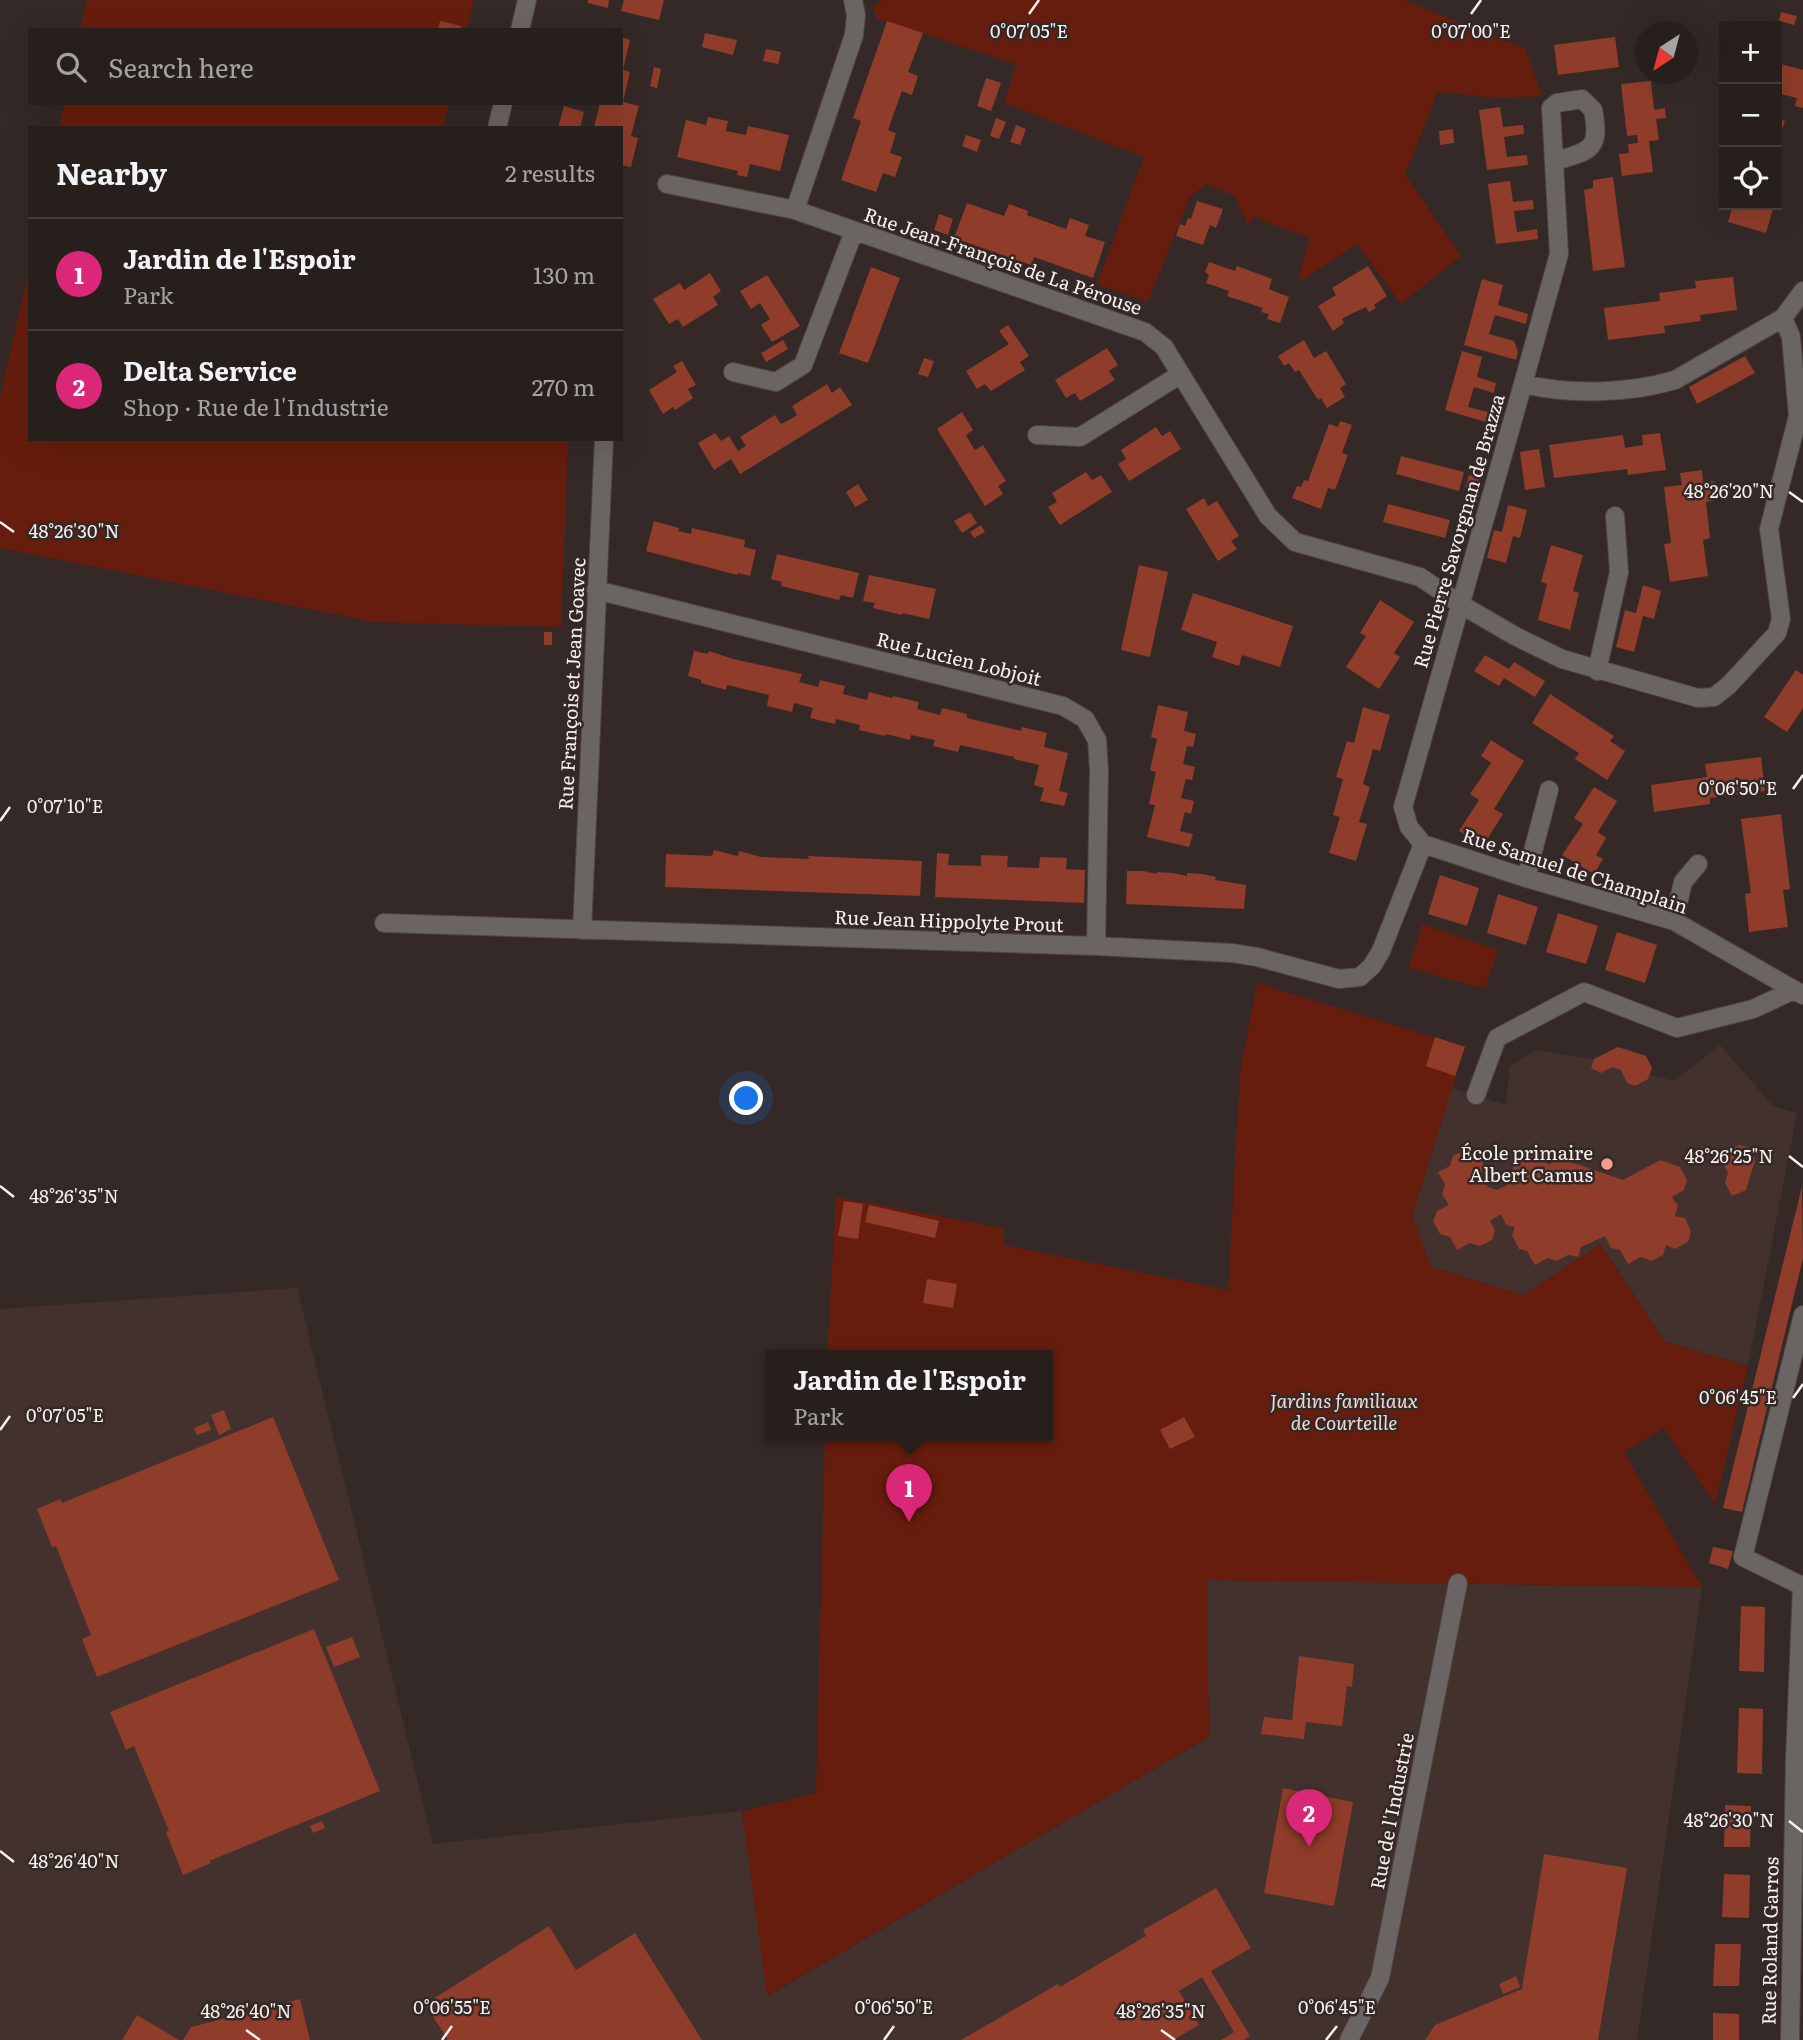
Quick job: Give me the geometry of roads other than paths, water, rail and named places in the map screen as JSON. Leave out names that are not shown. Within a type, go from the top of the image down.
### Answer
[{"type":"street","points":[[520,28],[527,0]]},
{"type":"street","points":[[795,210],[854,35],[856,15],[853,0]]},
{"type":"street","points":[[497,126],[503,105]]},
{"type":"street","points":[[1523,384],[1559,254],[1555,161]]},
{"type":"street","name":"Rue Jean-François de La Pérouse","points":[[667,184],[795,210],[1144,332],[1164,347],[1268,516],[1295,542],[1420,577],[1460,604],[1550,653],[1597,671],[1698,698],[1714,696],[1729,685],[1777,633],[1780,619],[1769,529],[1798,416],[1791,337],[1783,318]]},
{"type":"street","points":[[733,372],[776,382],[803,365],[854,231]]},
{"type":"street","name":"Rue Pierre Savorgnan de Brazza","points":[[1423,844],[1409,827],[1403,807],[1523,384],[1551,390],[1585,391],[1655,385],[1675,380],[1783,318],[1803,291]]},
{"type":"street","points":[[1037,435],[1080,437],[1181,374]]},
{"type":"street","name":"Rue François et Jean Goavec","points":[[582,930],[604,441]]},
{"type":"street","points":[[1597,671],[1619,572],[1615,516]]},
{"type":"street","name":"Rue Lucien Lobjoit","points":[[596,590],[1063,706],[1085,719],[1097,740],[1100,770],[1096,946]]},
{"type":"street","points":[[1526,878],[1549,790]]},
{"type":"street","name":"Rue Jean Hippolyte Prout","points":[[384,923],[1096,946],[1232,953],[1339,979],[1360,977],[1372,966],[1381,951],[1423,844]]},
{"type":"street","name":"Rue Samuel de Champlain","points":[[1423,844],[1526,878],[1674,921],[1798,993]]},
{"type":"street","points":[[1674,921],[1683,882],[1698,864]]},
{"type":"street","points":[[1476,1096],[1491,1048],[1497,1038],[1584,992],[1677,1028],[1753,1009],[1798,993]]},
{"type":"street","points":[[1803,1315],[1743,1557],[1803,1586]]},
{"type":"street","name":"Rue de l'Industrie","points":[[1349,2040],[1380,1978],[1458,1583]]},
{"type":"street","name":"Rue Roland Garros","points":[[1790,2040],[1803,1586]]},
{"type":"place","name":"École primaire Albert Camus","points":[[1607,1164]]},
{"type":"place","name":"Jardin de l'Espoir","points":[[909,1522]]},
{"type":"place","name":"Delta Service","points":[[1309,1847]]},
{"type":"park label","name":"Jardins familiaux de Courteille","points":[[1344,1412]]}]
